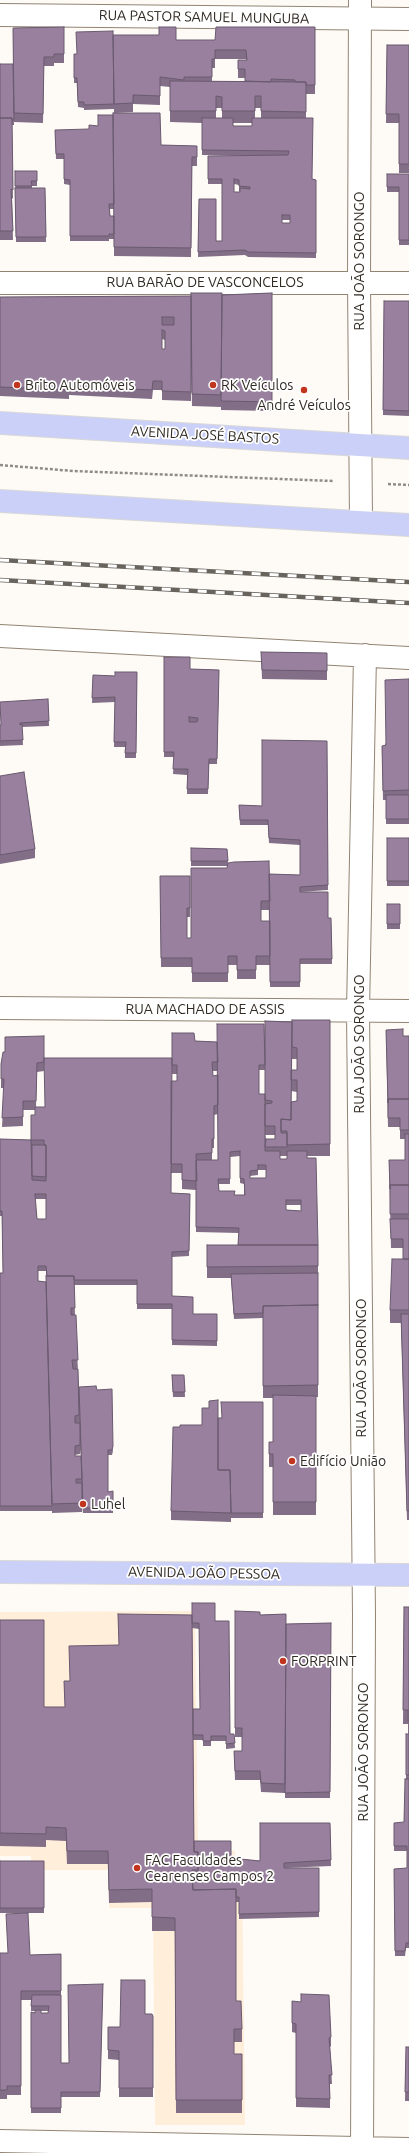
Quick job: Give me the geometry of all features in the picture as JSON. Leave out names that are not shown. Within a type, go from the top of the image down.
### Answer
[{"type":"main road","name":"AVENIDA JOSÉ BASTOS","points":[[0,423],[409,448]]},
{"type":"main road","points":[[0,502],[409,525]]},
{"type":"main road","name":"AVENIDA JOÃO PESSOA","points":[[0,1572],[409,1575]]},
{"type":"street","name":"RUA PASTOR SAMUEL MUNGUBA","points":[[0,15],[360,10],[409,19]]},
{"type":"street","name":"RUA JOÃO SORONGO","points":[[360,10],[360,522]]},
{"type":"street","name":"RUA BARÃO DE VASCONCELOS","points":[[0,283],[409,283]]},
{"type":"street","points":[[0,636],[409,658]]},
{"type":"street","name":"RUA JOÃO SORONGO","points":[[362,2151],[364,1615],[362,1575],[358,1010],[365,656]]},
{"type":"street","name":"RUA MACHADO DE ASSIS","points":[[0,1008],[409,1011]]},
{"type":"street","points":[[0,2141],[362,2151],[409,2148]]},
{"type":"path","points":[[0,465],[73,470],[409,485]]},
{"type":"shaded area","name":"FAC Faculdades Cearenses Campos 2","points":[[195,1611],[198,1851],[235,1851],[235,1866],[242,1867],[245,2125],[155,2125],[153,1908],[109,1908],[108,1870],[32,1870],[31,1856],[0,1856],[0,1612]]},
{"type":"building","points":[[64,27],[64,54],[54,54],[54,57],[44,57],[43,114],[14,113],[13,28]]},
{"type":"building","points":[[159,27],[176,27],[176,40],[215,40],[216,27],[315,27],[315,85],[306,85],[306,82],[295,82],[295,80],[271,79],[271,82],[245,81],[245,69],[238,69],[238,60],[247,60],[246,50],[215,50],[215,59],[212,59],[212,77],[184,77],[184,80],[160,77],[160,96],[133,95],[133,103],[114,104],[113,35],[159,35]]},
{"type":"building","points":[[113,31],[114,104],[84,105],[84,102],[78,102],[77,78],[74,78],[74,54],[77,54],[76,32]]},
{"type":"building","points":[[387,45],[409,45],[409,164],[399,164],[399,114],[386,114]]},
{"type":"building","points":[[0,64],[13,64],[14,120],[12,120],[12,118],[0,118]]},
{"type":"building","points":[[170,81],[306,82],[306,112],[261,111],[261,96],[255,96],[255,111],[222,111],[222,97],[216,96],[216,111],[170,111]]},
{"type":"building","points":[[113,113],[160,113],[161,145],[197,146],[197,157],[192,157],[191,248],[114,247]]},
{"type":"building","points":[[98,115],[113,115],[114,204],[109,204],[110,216],[114,216],[114,234],[109,234],[109,236],[70,236],[70,180],[64,179],[64,154],[56,154],[55,130],[89,129],[89,125],[98,126]]},
{"type":"building","points":[[0,118],[12,118],[13,190],[11,189],[13,231],[0,231]]},
{"type":"building","points":[[202,118],[233,118],[233,126],[252,126],[252,118],[313,118],[312,179],[316,180],[316,253],[248,252],[245,250],[198,252],[199,199],[216,199],[216,241],[222,241],[222,179],[208,179],[208,156],[288,155],[289,151],[202,150]],"holes":[[[234,179],[239,180],[239,186],[250,187],[250,189],[240,188],[240,192],[234,192]],[[282,215],[290,215],[290,223],[282,223]]]},
{"type":"building","points":[[15,171],[37,171],[37,181],[31,181],[32,186],[15,186]]},
{"type":"building","points":[[387,174],[409,174],[409,240],[399,240],[399,187],[387,187]]},
{"type":"building","points":[[15,188],[45,188],[46,237],[16,237]]},
{"type":"building","points":[[191,293],[222,293],[221,395],[192,394]]},
{"type":"building","points":[[272,293],[272,402],[221,401],[222,295]]},
{"type":"building","points":[[191,296],[191,392],[162,391],[162,381],[153,381],[152,390],[69,386],[69,390],[0,387],[0,297]],"holes":[[[162,317],[174,317],[174,325],[162,325]],[[162,330],[165,331],[165,349],[162,349]]]},
{"type":"building","points":[[384,301],[409,301],[409,411],[383,410]]},
{"type":"building","points":[[261,652],[327,653],[327,671],[262,670]]},
{"type":"building","points":[[164,657],[190,657],[190,669],[219,670],[217,759],[209,759],[208,789],[187,789],[188,769],[173,769],[174,752],[164,752]],"holes":[[[189,717],[198,718],[197,722],[189,722]]]},
{"type":"building","points":[[115,672],[137,672],[136,753],[125,753],[126,742],[114,742],[115,697],[92,698],[93,675],[115,676]]},
{"type":"building","points":[[409,679],[409,790],[383,791],[382,746],[386,745],[385,680]]},
{"type":"building","points":[[48,699],[49,721],[20,723],[20,725],[22,724],[23,740],[0,741],[0,702]]},
{"type":"building","points":[[262,740],[327,741],[328,885],[300,887],[300,892],[328,892],[328,918],[331,918],[332,959],[300,959],[300,982],[270,982],[269,874],[300,875],[300,840],[269,838],[268,820],[240,820],[239,805],[262,806]]},
{"type":"building","points":[[24,772],[35,849],[0,855],[0,776]]},
{"type":"building","points":[[386,795],[409,795],[409,819],[386,819]]},
{"type":"building","points":[[387,838],[409,838],[409,881],[387,881]]},
{"type":"building","points":[[191,848],[227,849],[228,861],[191,861]]},
{"type":"building","points":[[269,861],[270,901],[261,901],[261,921],[270,921],[270,956],[256,956],[256,970],[237,970],[237,956],[228,956],[228,973],[192,973],[192,958],[161,958],[160,876],[190,876],[190,908],[187,908],[187,938],[191,938],[191,868],[227,868],[228,863],[234,862]]},
{"type":"building","points":[[387,904],[400,904],[400,924],[387,924]]},
{"type":"building","points":[[292,1020],[330,1020],[330,1144],[287,1145],[287,1131],[281,1131],[281,1119],[291,1120],[291,1102],[297,1101],[297,1080],[291,1080],[291,1070],[297,1070],[297,1048],[292,1047]]},
{"type":"building","points":[[265,1021],[292,1022],[291,1120],[281,1119],[281,1133],[287,1133],[287,1147],[265,1147],[266,1139],[275,1139],[275,1126],[265,1126],[265,1104],[272,1103],[272,1101],[265,1100]]},
{"type":"building","points":[[217,1024],[264,1024],[265,1065],[259,1065],[259,1094],[265,1094],[265,1151],[280,1151],[280,1159],[287,1159],[287,1151],[307,1151],[307,1158],[316,1158],[318,1245],[238,1245],[239,1228],[196,1227],[196,1160],[218,1160]],"holes":[[[240,1151],[240,1178],[244,1179],[245,1195],[234,1195],[235,1191],[219,1191],[218,1179],[230,1179],[230,1152]],[[258,1165],[266,1165],[266,1178],[250,1178],[250,1171],[258,1170]],[[286,1200],[301,1200],[301,1211],[286,1210]]]},
{"type":"building","points":[[403,1029],[403,1036],[409,1036],[409,1099],[388,1099],[388,1103],[386,1030]]},
{"type":"building","points":[[172,1033],[194,1033],[195,1041],[217,1042],[218,1062],[212,1062],[213,1076],[218,1075],[218,1105],[214,1106],[214,1139],[212,1139],[212,1153],[196,1154],[197,1181],[182,1180],[182,1164],[171,1164],[171,1081],[177,1081],[177,1065],[172,1065]]},
{"type":"building","points":[[44,1036],[44,1062],[37,1063],[36,1101],[23,1101],[23,1117],[2,1118],[4,1079],[1,1079],[1,1064],[3,1052],[5,1052],[5,1037]]},
{"type":"building","points":[[44,1058],[172,1058],[171,1193],[190,1194],[189,1251],[172,1252],[172,1296],[193,1297],[193,1314],[217,1314],[217,1341],[172,1340],[172,1304],[137,1304],[137,1280],[74,1280],[74,1276],[47,1276],[46,1266],[38,1266],[38,1281],[46,1282],[52,1506],[0,1506],[0,1273],[3,1273],[2,1211],[0,1211],[0,1139],[31,1140],[31,1115],[35,1115],[35,1107],[45,1107]],"holes":[[[31,1140],[44,1140],[44,1145],[46,1145],[46,1181],[32,1180]],[[35,1194],[46,1194],[46,1219],[37,1219]]]},
{"type":"building","points":[[388,1099],[409,1099],[409,1130],[400,1130],[400,1118],[388,1118]]},
{"type":"building","points":[[405,1134],[409,1134],[409,1185],[390,1185],[390,1189],[389,1160],[405,1160]]},
{"type":"building","points":[[32,1145],[46,1145],[46,1177],[32,1176]]},
{"type":"building","points":[[390,1185],[409,1185],[409,1214],[390,1214]]},
{"type":"building","points":[[390,1219],[409,1219],[409,1259],[403,1259],[403,1239],[391,1239]]},
{"type":"building","points":[[207,1245],[318,1245],[318,1266],[207,1267]]},
{"type":"building","points":[[392,1259],[409,1259],[409,1310],[390,1310]]},
{"type":"building","points":[[318,1273],[318,1305],[263,1306],[263,1313],[234,1314],[231,1274]]},
{"type":"building","points":[[46,1276],[74,1276],[75,1308],[71,1308],[71,1315],[76,1315],[78,1360],[72,1360],[73,1369],[78,1369],[79,1415],[75,1416],[75,1423],[80,1423],[80,1445],[75,1446],[75,1456],[81,1456],[82,1479],[76,1479],[76,1483],[82,1483],[82,1503],[52,1504]]},
{"type":"building","points":[[318,1305],[318,1385],[263,1386],[263,1306]]},
{"type":"building","points":[[401,1314],[409,1314],[409,1511],[407,1511]]},
{"type":"building","points":[[172,1375],[184,1375],[185,1392],[173,1392]]},
{"type":"building","points":[[96,1386],[97,1390],[112,1389],[113,1446],[112,1450],[108,1450],[108,1492],[113,1491],[113,1508],[83,1508],[79,1387]]},
{"type":"building","name":"Edifício União","points":[[273,1395],[316,1396],[316,1502],[273,1502],[273,1454],[269,1454],[269,1442],[273,1442]]},
{"type":"building","points":[[218,1400],[218,1470],[230,1470],[231,1513],[171,1511],[173,1427],[180,1427],[180,1425],[202,1425],[202,1408],[209,1408],[209,1401]]},
{"type":"building","points":[[221,1402],[263,1402],[263,1513],[231,1513],[230,1470],[218,1470],[218,1418],[222,1418]]},
{"type":"building","points":[[192,1603],[215,1603],[215,1621],[229,1621],[230,1734],[234,1734],[235,1743],[226,1744],[226,1736],[211,1736],[211,1741],[203,1741],[203,1735],[193,1735],[193,1709],[200,1709],[199,1623],[192,1623]]},
{"type":"building","points":[[404,1607],[409,1607],[409,1721],[408,1710],[403,1710]]},
{"type":"building","points":[[235,1611],[260,1612],[260,1615],[286,1614],[285,1784],[261,1783],[260,1771],[235,1771],[234,1751],[242,1751],[242,1728],[235,1728]]},
{"type":"building","name":"FAC Faculdades Cearenses Campos 2","points":[[118,1614],[192,1615],[194,1852],[198,1852],[198,1870],[192,1870],[193,1890],[236,1889],[236,2001],[241,2001],[242,2029],[234,2029],[234,2054],[242,2054],[242,2100],[176,2100],[175,1918],[152,1917],[152,1889],[109,1890],[108,1851],[67,1851],[66,1828],[46,1827],[46,1834],[0,1833],[0,1620],[44,1620],[44,1707],[65,1707],[64,1681],[70,1681],[69,1646],[119,1645]]},
{"type":"building","points":[[331,1623],[330,1792],[285,1793],[286,1624]]},
{"type":"building","points":[[406,1734],[409,1734],[409,1775],[406,1775]]},
{"type":"building","points":[[405,1779],[409,1779],[409,1943],[406,1943],[405,1951],[395,1951],[394,1869],[407,1868],[407,1846],[394,1846],[394,1823],[404,1822]]},
{"type":"building","points":[[260,1823],[330,1823],[331,1860],[284,1863],[284,1868],[319,1868],[319,1912],[239,1914],[239,1897],[236,1897],[236,1889],[193,1890],[192,1878],[198,1878],[198,1852],[194,1852],[194,1841],[231,1841],[231,1858],[260,1861]]},
{"type":"building","points":[[0,1861],[44,1861],[44,1908],[0,1908]]},
{"type":"building","points":[[28,1913],[30,1955],[61,1954],[61,1991],[21,1991],[21,2086],[7,2086],[7,2090],[0,2090],[0,1953],[8,1953],[6,1914]]},
{"type":"building","points":[[121,1980],[145,1980],[145,2014],[152,2014],[153,2016],[153,2088],[119,2088],[119,2051],[108,2050],[108,2027],[120,2027]]},
{"type":"building","points":[[103,1984],[100,2092],[61,2092],[61,2108],[31,2108],[31,2012],[35,2013],[35,2010],[41,2010],[41,2013],[48,2013],[49,2006],[31,2006],[32,1995],[61,1995],[61,2063],[69,2063],[68,1985]]},
{"type":"building","points":[[301,1994],[329,1995],[331,2037],[329,2038],[332,2075],[329,2075],[330,2099],[296,2098],[296,2024],[292,2023],[292,2001],[301,2002]]},
{"type":"building","points":[[406,2047],[409,2047],[409,2092],[405,2092]]},
{"type":"railway","points":[[0,560],[409,582]]},
{"type":"railway","points":[[0,580],[409,603]]},
{"type":"place","name":"Brito Automóveis","points":[[17,385]]},
{"type":"place","name":"RK Veículos","points":[[213,385]]},
{"type":"place","name":"André Veículos","points":[[304,390]]},
{"type":"place","name":"Edifício União","points":[[292,1461]]},
{"type":"place","name":"Luhel","points":[[83,1504]]},
{"type":"place","name":"FORPRINT","points":[[283,1661]]},
{"type":"place","name":"FAC Faculdades Cearenses Campos 2","points":[[137,1868]]}]
